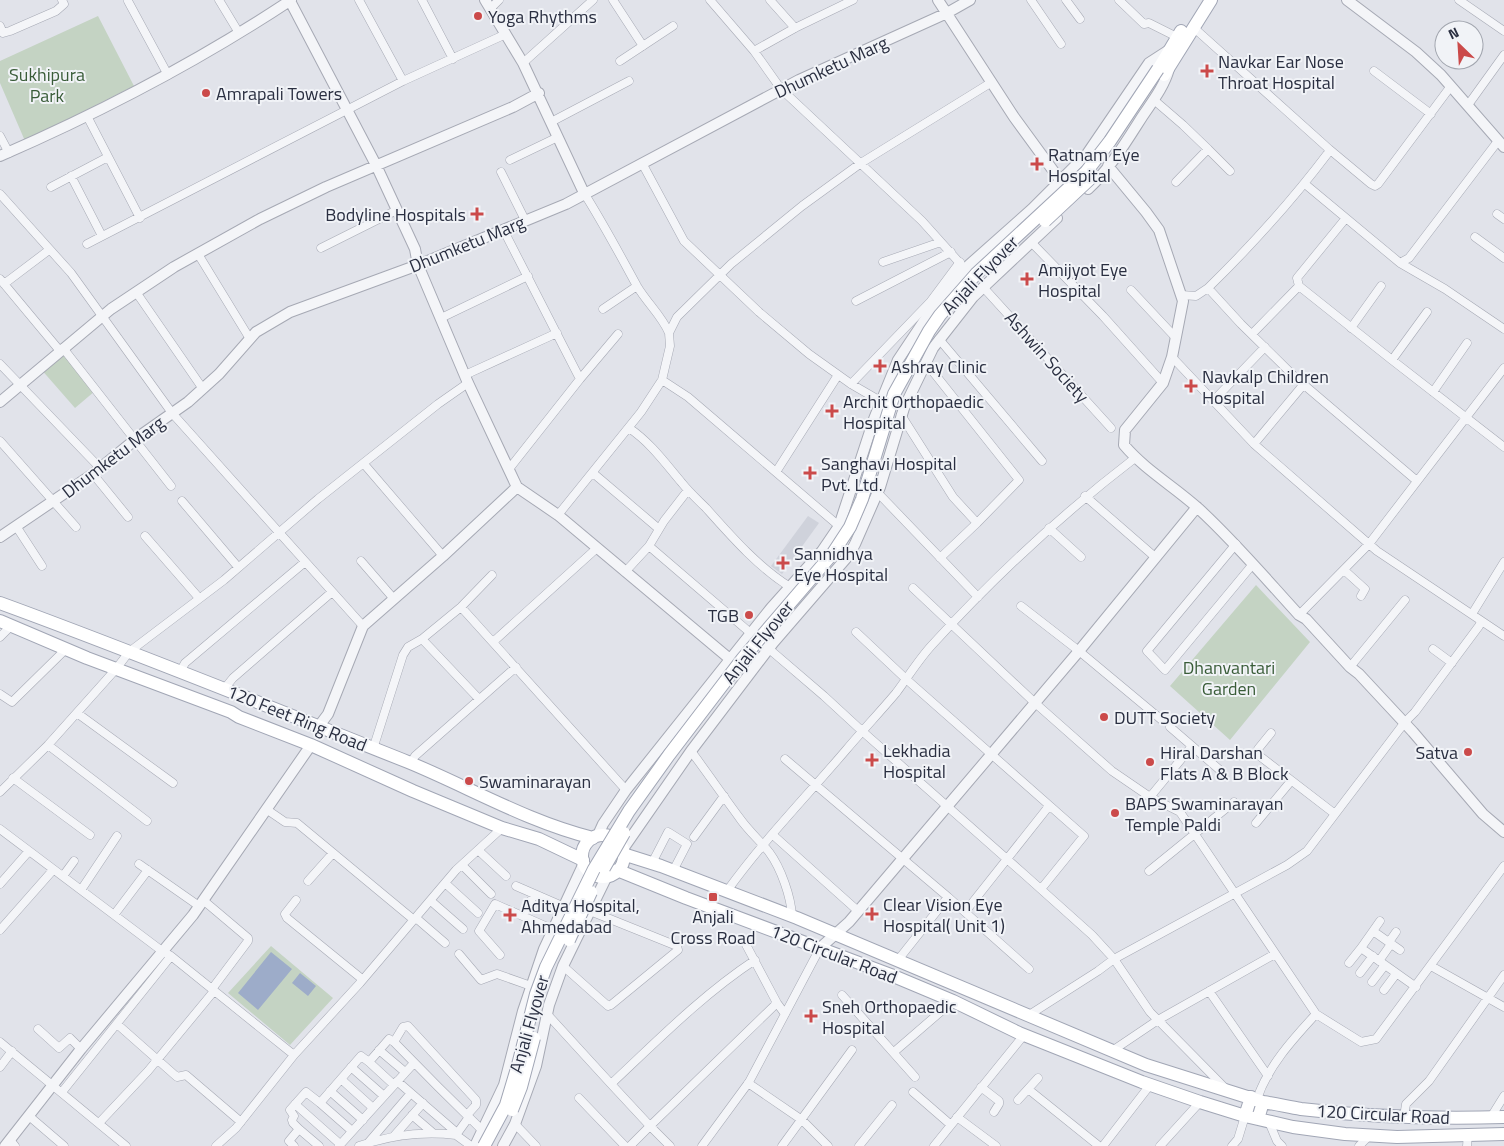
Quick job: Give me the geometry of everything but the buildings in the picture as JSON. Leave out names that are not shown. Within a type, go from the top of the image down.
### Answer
[{"type":"main road","name":"Anjali Flyover","points":[[493,1146],[521,1087],[544,994],[593,889],[623,835],[655,787],[766,641],[839,558],[857,531],[870,502],[902,397],[935,335],[981,280],[1091,178],[1124,136],[1164,70],[1169,50],[1202,0]]},
{"type":"main road","points":[[1164,70],[1211,0]]},
{"type":"main road","name":"Anjali Flyover","points":[[484,1146],[506,1105],[536,994],[546,967],[594,869],[629,811],[673,748],[743,658],[833,553],[850,527],[862,500],[894,394],[929,331],[940,315],[976,274],[1086,172],[1164,70]]},
{"type":"main road","name":"120 Feet Ring Road","points":[[0,603],[318,726],[546,823],[595,836]]},
{"type":"main road","name":"120 Feet Ring Road","points":[[5,624],[312,745],[413,791],[502,828],[539,839],[583,862]]},
{"type":"main road","points":[[595,836],[610,836],[620,843],[623,860],[612,873],[595,875],[588,870],[583,862],[584,847],[595,836]]},
{"type":"main road","name":"120 Circular Road","points":[[623,852],[792,916],[1146,1065],[1228,1091],[1300,1109],[1404,1117],[1504,1117]]},
{"type":"main road","name":"120 Circular Road","points":[[612,873],[820,948],[953,1001],[1024,1035],[1150,1085],[1245,1116],[1264,1121],[1345,1134],[1370,1136],[1467,1140],[1504,1134]]},
{"type":"main road","points":[[1245,1116],[1257,1099]]},
{"type":"main road","points":[[1257,1099],[1264,1121]]},
{"type":"street","points":[[0,26],[3,33],[10,31],[56,11],[64,4],[62,0]]},
{"type":"street","points":[[129,0],[168,75]]},
{"type":"street","points":[[219,0],[239,33]]},
{"type":"street","points":[[359,0],[403,82]]},
{"type":"street","points":[[422,0],[453,59]]},
{"type":"street","points":[[498,0],[488,4],[539,94],[584,193],[637,286],[654,311],[665,323],[670,333]]},
{"type":"street","points":[[523,63],[593,0]]},
{"type":"street","points":[[614,0],[643,46]]},
{"type":"street","points":[[710,0],[754,51],[781,89],[922,221],[983,287]]},
{"type":"street","points":[[770,0],[795,28]]},
{"type":"street","points":[[754,51],[795,28],[853,0]]},
{"type":"street","points":[[938,0],[1020,125],[1060,180]]},
{"type":"street","name":"Dhumketu Marg","points":[[0,537],[96,471],[172,413],[219,374],[256,332],[290,312],[418,265],[566,204],[781,89],[947,13],[970,0]]},
{"type":"street","points":[[1031,0],[1061,44]]},
{"type":"street","points":[[1066,0],[1080,19]]},
{"type":"street","points":[[1119,0],[1144,24],[1150,23],[1178,36]]},
{"type":"street","points":[[1347,0],[1416,52],[1451,86],[1501,144],[1409,258],[1400,263]]},
{"type":"street","points":[[1459,0],[1504,31]]},
{"type":"street","points":[[0,136],[4,155],[168,75],[290,1],[376,165],[415,249],[418,265],[467,379],[517,487],[558,515],[731,660]]},
{"type":"street","points":[[620,60],[673,26]]},
{"type":"street","points":[[1193,27],[1329,149],[1375,186],[1451,86]]},
{"type":"street","points":[[87,244],[294,136],[506,34]]},
{"type":"street","points":[[851,384],[963,266],[1087,154],[1149,64],[1169,50]]},
{"type":"street","points":[[1468,106],[1504,55]]},
{"type":"street","points":[[623,852],[691,752],[769,648],[849,555],[878,493],[901,415],[939,339],[973,297],[1096,181],[1154,100],[1165,82],[1164,70]]},
{"type":"street","points":[[1374,71],[1430,114]]},
{"type":"street","points":[[551,122],[629,81]]},
{"type":"street","points":[[558,515],[629,428],[662,380],[670,346],[670,333],[677,317],[719,276],[802,206],[861,163],[992,82]]},
{"type":"street","points":[[0,402],[102,316],[136,292],[198,254],[260,219],[376,165],[513,107],[539,94]]},
{"type":"street","points":[[1154,100],[1183,125],[1230,171]]},
{"type":"street","points":[[87,116],[140,218]]},
{"type":"street","points":[[510,160],[558,138]]},
{"type":"street","points":[[1176,182],[1208,149]]},
{"type":"street","points":[[1181,294],[1196,296],[1208,288],[1258,238],[1305,184],[1329,149]]},
{"type":"street","points":[[51,187],[108,157]]},
{"type":"street","points":[[642,163],[684,241],[759,312],[838,375],[901,415],[953,497],[977,523]]},
{"type":"street","points":[[1108,166],[1159,230],[1183,301],[1172,357],[1163,383],[1125,430],[1124,445],[1135,458],[1197,507],[1236,544],[1299,614],[1306,619],[1404,722],[1483,814],[1504,832]]},
{"type":"street","points":[[501,172],[525,220]]},
{"type":"street","points":[[71,176],[102,236]]},
{"type":"street","points":[[1305,184],[1400,263],[1445,289],[1504,329]]},
{"type":"street","points":[[0,194],[71,273],[172,413],[363,626]]},
{"type":"street","points":[[321,248],[397,210]]},
{"type":"street","points":[[1497,214],[1504,219]]},
{"type":"street","points":[[1346,218],[1296,278],[1299,286],[1504,447]]},
{"type":"street","points":[[503,229],[580,379]]},
{"type":"street","points":[[1475,237],[1504,258]]},
{"type":"street","points":[[883,262],[941,242]]},
{"type":"street","points":[[1032,242],[1103,316],[1163,383]]},
{"type":"street","points":[[49,250],[2,282],[136,439],[171,486]]},
{"type":"street","points":[[856,301],[951,252]]},
{"type":"street","points":[[198,254],[250,339]]},
{"type":"street","points":[[595,836],[626,790],[790,586],[822,551],[838,526],[898,360],[963,266]]},
{"type":"street","points":[[441,318],[528,276]]},
{"type":"street","points":[[603,309],[637,286]]},
{"type":"street","points":[[1252,334],[1299,286]]},
{"type":"street","points":[[1351,328],[1381,286]]},
{"type":"street","name":"Ashwin Society","points":[[983,287],[1111,428]]},
{"type":"street","points":[[1208,288],[1304,384],[1417,481]]},
{"type":"street","points":[[1131,290],[1176,338]]},
{"type":"street","points":[[136,292],[202,389]]},
{"type":"street","points":[[1392,360],[1427,312]]},
{"type":"street","points":[[0,792],[48,745],[129,652],[238,568],[318,499],[364,464],[467,379],[557,333]]},
{"type":"street","points":[[509,470],[580,379],[618,334]]},
{"type":"street","points":[[939,339],[1042,461]]},
{"type":"street","points":[[1433,392],[1467,344]]},
{"type":"street","points":[[1214,401],[1265,347]]},
{"type":"street","points":[[1172,357],[1254,444],[1369,544],[1504,636]]},
{"type":"street","points":[[926,363],[1019,480],[940,558]]},
{"type":"street","points":[[0,364],[96,471],[128,517]]},
{"type":"street","points":[[1299,614],[1369,544],[1504,368]]},
{"type":"street","points":[[776,472],[838,375]]},
{"type":"street","points":[[662,380],[688,397],[838,526]]},
{"type":"street","points":[[1254,444],[1304,384]]},
{"type":"street","points":[[629,428],[643,437],[665,460],[688,490],[727,533],[790,586]]},
{"type":"street","points":[[0,441],[76,527]]},
{"type":"street","points":[[727,891],[762,846],[906,679],[931,646],[1049,528],[1085,496],[1135,458]]},
{"type":"street","points":[[364,464],[443,556]]},
{"type":"street","points":[[593,473],[659,530]]},
{"type":"street","points":[[318,726],[328,714],[363,626],[443,556],[517,487]]},
{"type":"street","points":[[625,572],[649,546],[688,490]]},
{"type":"street","points":[[878,493],[978,598]]},
{"type":"street","points":[[1085,496],[1155,557]]},
{"type":"street","points":[[182,501],[238,568]]},
{"type":"street","points":[[702,1146],[748,1083],[820,948],[849,922],[1079,651],[1197,507]]},
{"type":"street","points":[[16,526],[42,566]]},
{"type":"street","points":[[1049,528],[1081,557]]},
{"type":"street","points":[[145,536],[199,598]]},
{"type":"street","points":[[1236,544],[1147,651],[1165,670],[1253,564]]},
{"type":"street","points":[[649,546],[824,696],[1092,935],[1114,959],[1150,1012],[1228,1091]]},
{"type":"street","points":[[493,642],[598,548]]},
{"type":"street","points":[[361,561],[394,599]]},
{"type":"street","points":[[180,672],[185,663],[305,562]]},
{"type":"street","points":[[1472,614],[1504,564]]},
{"type":"street","points":[[1344,570],[1365,589],[1362,596]]},
{"type":"street","points":[[373,749],[403,655],[408,647],[422,639],[461,607],[492,575]]},
{"type":"street","points":[[913,588],[1034,702],[1112,770],[1150,797],[1180,812],[1316,1014],[1361,1042],[1376,1039],[1504,866]]},
{"type":"street","points":[[224,689],[233,678],[332,592]]},
{"type":"street","points":[[1350,667],[1404,600]]},
{"type":"street","points":[[1021,606],[1079,651],[1163,721]]},
{"type":"street","points":[[461,607],[626,790]]},
{"type":"street","points":[[1029,1015],[1114,959],[1287,865],[1307,850],[1404,722],[1415,712],[1481,621]]},
{"type":"street","points":[[0,637],[5,624]]},
{"type":"street","points":[[856,632],[906,679],[1084,836],[1041,888]]},
{"type":"street","points":[[422,639],[479,699]]},
{"type":"street","points":[[0,694],[12,702],[66,649]]},
{"type":"street","points":[[1433,649],[1452,663]]},
{"type":"street","points":[[410,764],[415,756],[516,667]]},
{"type":"street","points":[[77,713],[173,783]]},
{"type":"street","points":[[1170,727],[1221,771]]},
{"type":"street","points":[[1271,734],[1258,749],[1257,754],[1335,814]]},
{"type":"street","points":[[48,745],[147,822]]},
{"type":"street","points":[[62,1092],[117,1024],[312,745]]},
{"type":"street","points":[[1150,797],[1192,746]]},
{"type":"street","points":[[691,752],[742,821],[768,852],[780,874],[791,904],[792,916]]},
{"type":"street","points":[[785,759],[948,897],[1029,970]]},
{"type":"street","points":[[13,778],[90,835]]},
{"type":"street","points":[[1256,823],[1292,781]]},
{"type":"street","points":[[694,837],[724,796]]},
{"type":"street","points":[[1148,871],[1196,835],[1234,802]]},
{"type":"street","points":[[965,912],[1049,806]]},
{"type":"street","points":[[266,809],[285,822],[297,823],[445,943]]},
{"type":"street","points":[[216,1146],[241,1122],[294,1055],[445,883],[502,828]]},
{"type":"street","points":[[0,829],[167,954],[294,1055]]},
{"type":"street","points":[[652,863],[668,832],[687,844],[673,871]]},
{"type":"street","points":[[773,835],[858,911]]},
{"type":"street","points":[[81,890],[117,836]]},
{"type":"street","points":[[478,850],[506,876]]},
{"type":"street","points":[[0,884],[29,851]]},
{"type":"street","points":[[308,881],[333,853]]},
{"type":"street","points":[[63,876],[74,861]]},
{"type":"street","points":[[320,1103],[361,1056],[411,1093],[473,1146],[504,1085],[523,1010],[544,948],[583,862]]},
{"type":"street","points":[[99,1123],[157,1060],[213,990],[248,941],[248,938],[201,903],[139,864]]},
{"type":"street","points":[[462,865],[491,894]]},
{"type":"street","points":[[0,930],[54,870]]},
{"type":"street","points":[[114,915],[148,870]]},
{"type":"street","points":[[503,1146],[515,1124],[536,1066],[547,1014],[563,966],[612,873]]},
{"type":"street","points":[[445,883],[478,912]]},
{"type":"street","points":[[516,886],[562,906]]},
{"type":"street","points":[[526,910],[534,894]]},
{"type":"street","points":[[898,960],[948,897]]},
{"type":"street","points":[[296,900],[285,914],[286,918],[362,979]]},
{"type":"street","points":[[431,900],[463,929]]},
{"type":"street","points":[[500,955],[479,931],[496,904],[552,929]]},
{"type":"street","points":[[563,966],[608,1006],[678,948],[590,912]]},
{"type":"street","points":[[1349,963],[1380,921]]},
{"type":"street","points":[[1373,931],[1400,950]]},
{"type":"street","points":[[1372,982],[1379,961],[1396,932]]},
{"type":"street","points":[[744,939],[785,1014]]},
{"type":"street","points":[[1361,948],[1416,987]]},
{"type":"street","points":[[10,1144],[29,1116],[81,1049],[167,954]]},
{"type":"street","points":[[459,954],[481,980],[497,974],[531,986]]},
{"type":"street","points":[[1112,1051],[1158,1020],[1275,954]]},
{"type":"street","points":[[611,1084],[697,1004],[754,960]]},
{"type":"street","points":[[1360,973],[1379,961]]},
{"type":"street","points":[[1431,966],[1504,1007]]},
{"type":"street","points":[[1384,990],[1396,974]]},
{"type":"street","points":[[1404,1117],[1406,1104],[1428,1081],[1504,975]]},
{"type":"street","points":[[1209,991],[1268,1076]]},
{"type":"street","points":[[842,995],[915,1077]]},
{"type":"street","points":[[894,1052],[953,1001]]},
{"type":"street","points":[[630,1146],[778,1003]]},
{"type":"street","points":[[547,1014],[670,1146]]},
{"type":"street","points":[[1257,1099],[1263,1084],[1287,1046],[1316,1014]]},
{"type":"street","points":[[117,1024],[177,1076],[186,1075],[241,1122]]},
{"type":"street","points":[[394,1042],[403,1027],[408,1026],[476,1100],[476,1105],[457,1134]]},
{"type":"street","points":[[38,1028],[57,1048],[61,1048],[70,1038],[81,1049]]},
{"type":"street","points":[[934,1146],[1024,1035]]},
{"type":"street","points":[[369,1062],[389,1039],[394,1042],[482,1130]]},
{"type":"street","points":[[0,1042],[54,1084],[124,1145]]},
{"type":"street","points":[[379,1050],[406,1072]]},
{"type":"street","points":[[782,1146],[852,1050]]},
{"type":"street","points":[[0,1067],[12,1051]]},
{"type":"street","points":[[295,1104],[339,1145],[414,1063]]},
{"type":"street","points":[[351,1067],[384,1096]]},
{"type":"street","points":[[1018,1100],[1038,1078]]},
{"type":"street","points":[[341,1080],[373,1108]]},
{"type":"street","points":[[748,1083],[802,1120],[828,1146]]},
{"type":"street","points":[[1028,1089],[1101,1146],[1150,1085]]},
{"type":"street","points":[[981,1087],[999,1101],[994,1112]]},
{"type":"street","points":[[319,1146],[299,1129],[292,1120],[294,1116],[290,1110],[306,1092],[352,1131]]},
{"type":"street","points":[[330,1092],[362,1120]]},
{"type":"street","points":[[913,1092],[951,1125]]},
{"type":"street","points":[[368,1143],[411,1093]]},
{"type":"street","points":[[1491,1117],[1504,1096]]},
{"type":"street","points":[[579,1098],[625,1146]]},
{"type":"street","points":[[1162,1145],[1200,1102]]},
{"type":"street","points":[[394,1136],[422,1103]]},
{"type":"street","points":[[859,1146],[892,1105]]},
{"type":"street","points":[[412,1115],[433,1133]]},
{"type":"street","points":[[29,1116],[64,1146]]},
{"type":"street","points":[[1232,1146],[1238,1139],[1245,1116]]},
{"type":"street","points":[[957,1117],[996,1146]]},
{"type":"street","points":[[1264,1121],[1282,1146]]},
{"type":"street","points":[[515,1124],[536,1146]]},
{"type":"street","points":[[294,1146],[289,1141],[299,1129]]},
{"type":"street","points":[[359,1146],[394,1136],[418,1133],[457,1134]]},
{"type":"street","points":[[1359,1146],[1370,1136]]},
{"type":"shaded area","points":[[808,516],[819,523],[782,574],[771,566]]},
{"type":"green space","name":"Sukhipura Park","points":[[98,16],[134,86],[25,141],[0,83],[0,61]]},
{"type":"green space","points":[[62,351],[95,391],[75,408],[40,368]]},
{"type":"green space","name":"Dhanvantari Garden","points":[[1256,585],[1310,642],[1230,740],[1170,686]]},
{"type":"green space","points":[[271,946],[333,998],[290,1045],[228,993]]},
{"type":"water","points":[[271,952],[292,969],[258,1010],[238,993]]},
{"type":"water","points":[[300,973],[316,986],[308,996],[292,983]]},
{"type":"place","name":"Yoga Rhythms","points":[[478,16]]},
{"type":"place","name":"Navkar Ear Nose Throat Hospital","points":[[1207,71]]},
{"type":"place","name":"Amrapali Towers","points":[[206,93]]},
{"type":"place","name":"Ratnam Eye Hospital","points":[[1037,164]]},
{"type":"place","name":"Bodyline Hospitals","points":[[477,214]]},
{"type":"place","name":"Amijyot Eye Hospital","points":[[1027,279]]},
{"type":"place","name":"Ashray Clinic","points":[[880,366]]},
{"type":"place","name":"Navkalp Children Hospital","points":[[1191,386]]},
{"type":"place","name":"Archit Orthopaedic Hospital","points":[[832,411]]},
{"type":"place","name":"Sanghavi Hospital Pvt. Ltd.","points":[[810,473]]},
{"type":"place","name":"Sannidhya Eye Hospital","points":[[783,563]]},
{"type":"place","name":"TGB","points":[[749,615]]},
{"type":"place","name":"DUTT Society","points":[[1104,717]]},
{"type":"place","name":"Satva","points":[[1468,752]]},
{"type":"place","name":"Lekhadia Hospital","points":[[872,760]]},
{"type":"place","name":"Hiral Darshan Flats A & B Block","points":[[1150,762]]},
{"type":"place","name":"Swaminarayan","points":[[469,781]]},
{"type":"place","name":"BAPS Swaminarayan Temple Paldi","points":[[1115,813]]},
{"type":"place","name":"Anjali Cross Road","points":[[713,897]]},
{"type":"place","name":"Clear Vision Eye Hospital( Unit 1)","points":[[872,914]]},
{"type":"place","name":"Aditya Hospital, Ahmedabad","points":[[510,915]]},
{"type":"place","name":"Sneh Orthopaedic Hospital","points":[[811,1016]]}]
